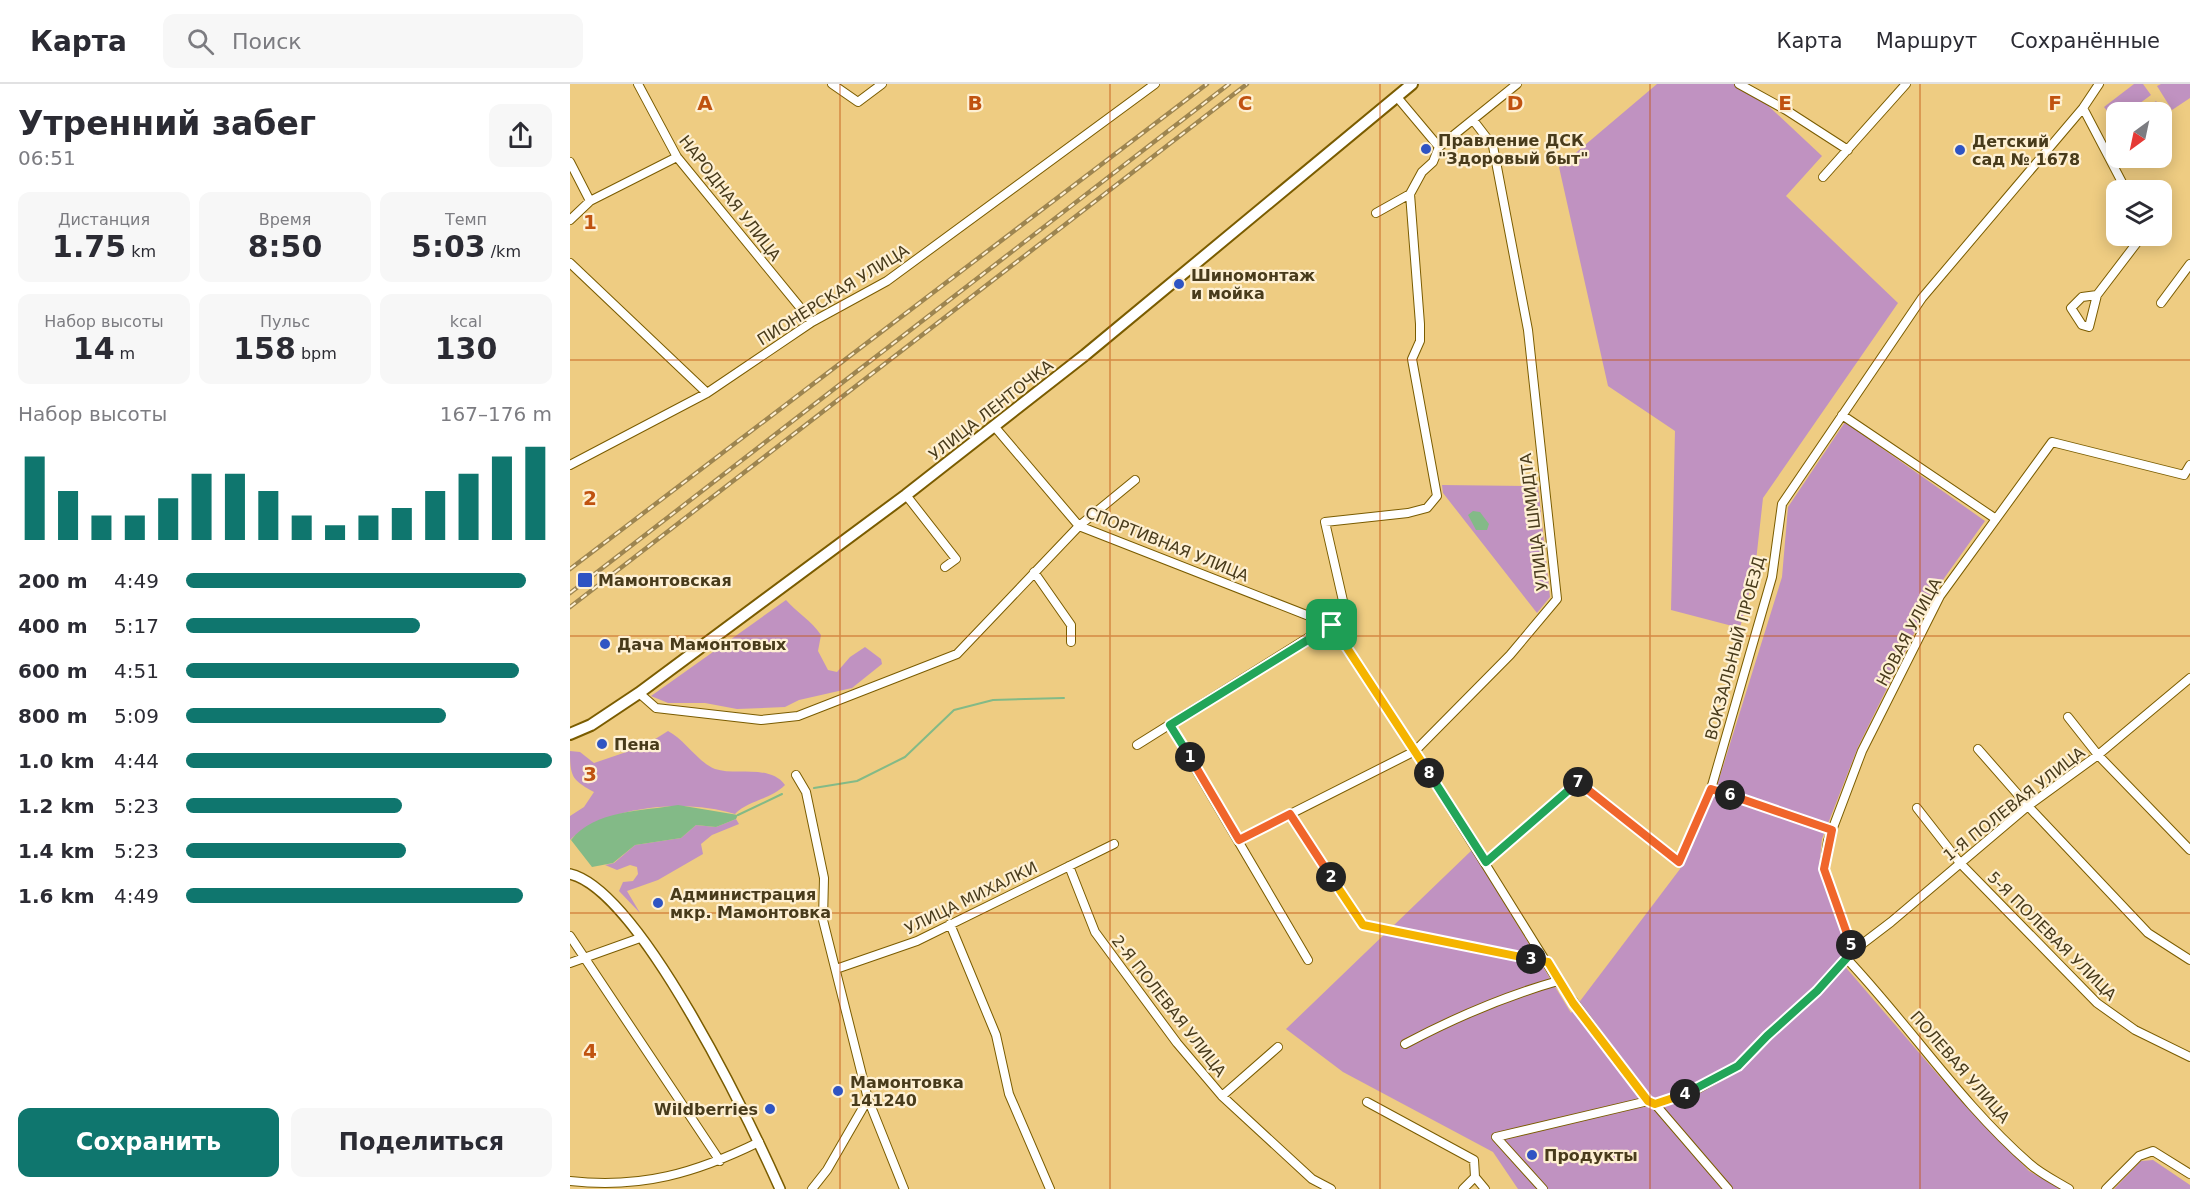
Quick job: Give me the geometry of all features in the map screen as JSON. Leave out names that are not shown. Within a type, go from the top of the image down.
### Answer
[{"type":"main road","name":"УЛИЦА ЛЕНТОЧКА","points":[[570,734],[591,725],[639,693],[906,495],[1085,355],[1412,84]]},
{"type":"street","name":"НАРОДНАЯ УЛИЦА","points":[[638,84],[676,157],[812,322]]},
{"type":"street","points":[[832,84],[858,102],[882,84]]},
{"type":"street","name":"ПИОНЕРСКАЯ УЛИЦА","points":[[570,465],[706,393],[812,322],[886,281],[1155,84]]},
{"type":"street","points":[[1376,213],[1410,194],[1422,172],[1433,162],[1439,147],[1517,84]]},
{"type":"street","points":[[1739,84],[1848,150]]},
{"type":"street","points":[[1823,177],[1906,84]]},
{"type":"street","name":"ВОКЗАЛЬНЫЙ ПРОЕЗД","points":[[1486,862],[1578,782],[1679,862],[1711,789],[1772,577],[1782,504],[1922,298],[2083,108],[2099,84]]},
{"type":"street","points":[[1397,96],[1439,147]]},
{"type":"street","points":[[2083,108],[2121,180]]},
{"type":"street","name":"УЛИЦА ШМИДТА","points":[[1239,840],[1415,751],[1510,655],[1557,599],[1528,330],[1493,146],[1473,120]]},
{"type":"street","points":[[570,220],[590,201],[676,157]]},
{"type":"street","points":[[570,162],[590,201]]},
{"type":"street","points":[[1137,746],[1332,625],[1346,614],[1325,522],[1408,513],[1427,508],[1437,496],[1412,359],[1420,340],[1420,324],[1410,194]]},
{"type":"street","points":[[2097,295],[2134,246]]},
{"type":"street","points":[[570,263],[706,393]]},
{"type":"street","points":[[2161,303],[2190,264]]},
{"type":"street","points":[[1842,415],[1996,519]]},
{"type":"street","name":"СПОРТИВНАЯ УЛИЦА","points":[[994,426],[1079,526],[1332,625]]},
{"type":"street","name":"НОВАЯ УЛИЦА","points":[[1853,951],[1824,869],[1832,830],[1862,751],[1940,596],[2052,442],[2187,478]]},
{"type":"street","points":[[2187,478],[2190,465]]},
{"type":"street","points":[[639,693],[656,708],[761,720],[798,716],[957,654],[1079,526],[1135,480]]},
{"type":"street","points":[[906,495],[956,559],[945,567]]},
{"type":"street","points":[[1034,572],[1071,625],[1071,642]]},
{"type":"street","points":[[1332,625],[1486,862],[1558,981],[1651,1103],[1728,1189]]},
{"type":"street","name":"1-Я ПОЛЕВАЯ УЛИЦА","points":[[1543,1189],[1496,1137],[1651,1103],[1694,1091],[1738,1066],[1817,991],[1853,951],[2028,806],[2098,755],[2190,678]]},
{"type":"street","points":[[2068,717],[2098,755],[2190,850]]},
{"type":"street","points":[[1170,725],[1308,960]]},
{"type":"street","points":[[1978,749],[2028,806],[2148,933],[2190,960]]},
{"type":"street","points":[[796,775],[806,792],[824,878],[823,920],[868,1099],[904,1189]]},
{"type":"street","points":[[1711,789],[1832,830]]},
{"type":"street","name":"5-Я ПОЛЕВАЯ УЛИЦА","points":[[1917,808],[1960,862],[2097,1003],[2135,1030],[2190,1058]]},
{"type":"street","points":[[1290,814],[1363,925],[1548,962]]},
{"type":"street","name":"УЛИЦА МИХАЛКИ","points":[[836,969],[917,941],[1114,844]]},
{"type":"street","name":"2-Я ПОЛЕВАЯ УЛИЦА","points":[[1069,866],[1095,932],[1177,1043],[1222,1096],[1312,1179],[1331,1189]]},
{"type":"street","points":[[570,874],[584,879],[603,893],[640,938],[680,993],[759,1142],[780,1189]]},
{"type":"street","points":[[950,924],[995,1031],[1010,1094],[1050,1189]]},
{"type":"street","points":[[570,936],[720,1161]]},
{"type":"street","points":[[570,963],[640,938]]},
{"type":"street","name":"ПОЛЕВАЯ УЛИЦА","points":[[1853,951],[1847,960],[1891,1006],[1967,1101],[2031,1166],[2069,1189]]},
{"type":"street","points":[[1406,1044],[1445,1023],[1528,990],[1558,981]]},
{"type":"street","points":[[1222,1096],[1278,1047]]},
{"type":"street","points":[[812,1189],[827,1170],[868,1099]]},
{"type":"street","points":[[1367,1102],[1474,1160],[1475,1177],[1485,1189]]},
{"type":"street","points":[[570,1181],[592,1185],[637,1185],[676,1178],[720,1161],[759,1142]]},
{"type":"street","points":[[2106,1189],[2139,1156],[2153,1151],[2190,1174]]},
{"type":"street","points":[[1463,1189],[1475,1177]]},
{"type":"shaded area","points":[[1657,84],[1745,84],[1822,156],[1786,196],[1898,303],[1763,498],[1755,570],[1740,628],[1671,610],[1675,431],[1608,386],[1559,167]]},
{"type":"shaded area","points":[[2134,84],[2143,84],[2151,95],[2142,102],[2111,102]]},
{"type":"shaded area","points":[[2190,84],[2190,98],[2172,110],[2172,102],[2167,102],[2157,86]]},
{"type":"shaded area","points":[[1845,422],[1985,521],[1935,591],[1858,747],[1822,839],[1819,868],[1845,944],[1842,963],[1940,1077],[2029,1171],[2061,1189],[1518,1189],[1493,1152],[1343,1072],[1286,1029],[1472,850],[1571,1013],[1680,869],[1715,792],[1782,577],[1788,507]]},
{"type":"shaded area","points":[[1442,485],[1538,486],[1550,597],[1537,613],[1443,493]]},
{"type":"shaded area","points":[[1473,511],[1480,512],[1489,524],[1487,530],[1476,530],[1468,515]]},
{"type":"shaded area","points":[[786,600],[821,635],[818,651],[828,670],[837,672],[850,657],[865,647],[881,659],[882,664],[852,688],[799,700],[785,707],[737,709],[705,703],[668,703],[651,696]]},
{"type":"shaded area","points":[[668,731],[680,739],[703,762],[715,769],[771,775],[785,785],[735,814],[694,807],[648,808],[604,819],[585,828],[570,840],[570,816],[584,807],[594,792],[574,777],[570,751],[580,752],[594,763],[644,746]]},
{"type":"shaded area","points":[[678,805],[738,815],[736,819],[716,827],[696,825],[681,838],[635,845],[613,863],[592,867],[571,840],[581,830],[606,817]]},
{"type":"shaded area","points":[[736,819],[739,824],[712,835],[701,844],[703,854],[658,880],[627,891],[640,913],[619,891],[623,882],[633,881],[638,874],[637,867],[630,865],[617,870],[605,865],[614,863],[635,845],[681,838],[696,825],[716,827]]},
{"type":"shaded area","points":[[2153,1160],[2190,1185],[2190,1189],[2114,1189],[2141,1161]]},
{"type":"waterway","points":[[814,788],[857,781],[905,757],[954,710],[993,700],[1064,698]]},
{"type":"waterway","points":[[738,815],[782,794]]},
{"type":"railway","points":[[570,569],[1207,84]]},
{"type":"railway","points":[[570,593],[1229,84]]},
{"type":"railway","points":[[570,607],[1247,84]]},
{"type":"place","name":"Правление ДСК \"Здоровый быт\"","points":[[1426,149]]},
{"type":"place","name":"Детский сад № 1678","points":[[1960,150]]},
{"type":"place","name":"Шиномонтаж и мойка","points":[[1179,284]]},
{"type":"place","name":"Мамонтовская","points":[[585,580]]},
{"type":"place","name":"Дача Мамонтовых","points":[[605,644]]},
{"type":"place","name":"Пена","points":[[602,744]]},
{"type":"place","name":"Администрация мкр. Мамонтовка","points":[[658,903]]},
{"type":"place","name":"Мамонтовка 141240","points":[[838,1091]]},
{"type":"place","name":"Wildberries","points":[[770,1109]]},
{"type":"place","name":"Продукты","points":[[1532,1155]]},
{"type":"route","points":[[1332,625],[1486,862],[1578,782],[1679,862],[1711,789],[1832,830],[1824,869],[1853,951],[1817,991],[1738,1066],[1694,1091],[1655,1104],[1648,1101],[1573,1003],[1548,962],[1363,925],[1290,814],[1239,840],[1170,725],[1332,625]]}]
